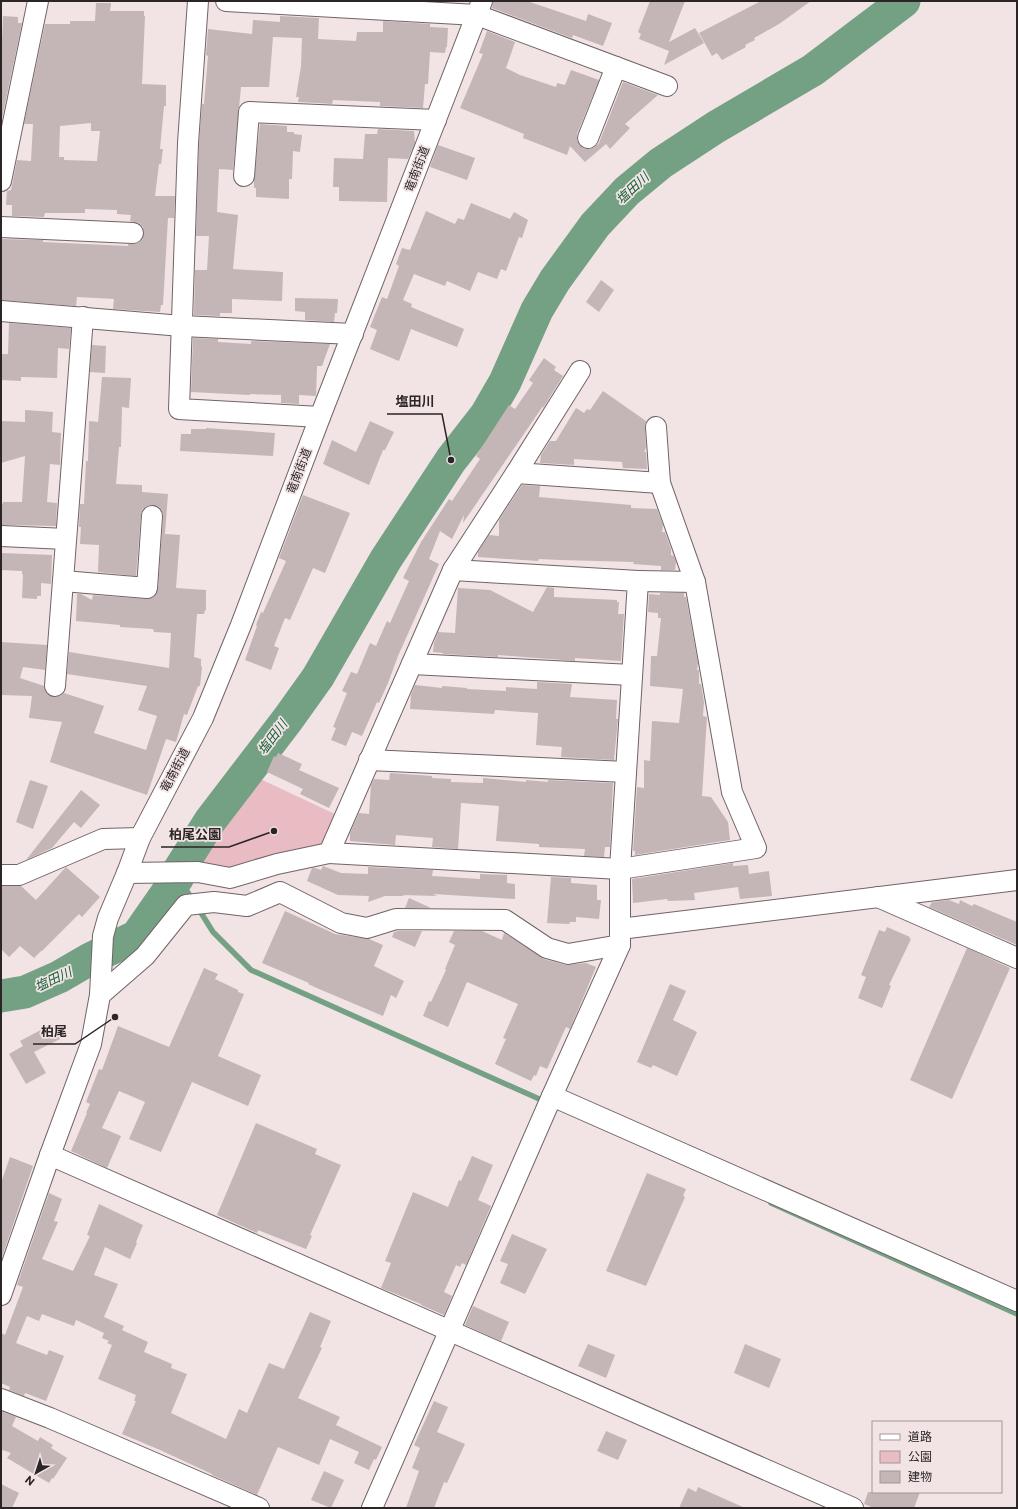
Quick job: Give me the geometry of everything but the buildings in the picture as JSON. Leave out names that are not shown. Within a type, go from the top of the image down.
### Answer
[{"type":"street","points":[[1,181],[38,1]]},
{"type":"street","points":[[198,1],[188,143],[179,409],[320,417]]},
{"type":"street","points":[[226,1],[479,8],[616,67],[667,86]]},
{"type":"street","name":"竜南街道","points":[[1,1295],[91,1044],[101,988],[103,936],[108,918],[140,838],[203,718],[241,626],[320,417],[479,8]]},
{"type":"street","points":[[588,138],[616,67]]},
{"type":"street","points":[[244,176],[249,112],[436,120]]},
{"type":"street","points":[[1,227],[133,232]]},
{"type":"street","points":[[1,311],[182,326],[353,334]]},
{"type":"street","points":[[55,686],[83,317]]},
{"type":"street","points":[[329,853],[453,570],[580,371]]},
{"type":"street","points":[[127,873],[198,872],[230,878],[278,864],[329,853],[620,870],[756,848],[732,792],[695,582],[660,483],[656,427]]},
{"type":"street","points":[[516,473],[660,483]]},
{"type":"street","points":[[63,581],[147,588],[152,516]]},
{"type":"street","points":[[1,536],[66,539]]},
{"type":"street","points":[[453,570],[638,581],[695,582]]},
{"type":"street","points":[[372,1508],[450,1332],[620,937],[620,870],[638,581]]},
{"type":"street","points":[[412,664],[632,674]]},
{"type":"street","points":[[369,760],[626,772]]},
{"type":"street","points":[[1,874],[19,875],[103,839],[140,838]]},
{"type":"street","points":[[101,988],[145,956],[186,905],[214,902],[247,906],[280,892],[341,923],[368,928],[396,919],[505,920],[547,948],[568,954],[620,937],[878,897],[1017,880]]},
{"type":"street","points":[[878,897],[1017,958]]},
{"type":"street","points":[[552,1096],[1017,1301]]},
{"type":"street","points":[[50,1155],[853,1508]]},
{"type":"street","points":[[1,1398],[259,1508]]},
{"type":"green space","points":[[256,777],[337,815],[325,847],[231,872],[194,862]]},
{"type":"waterway","name":"塩田川","points":[[1,996],[25,992],[59,977],[90,959],[137,936],[178,877],[179,870],[210,821],[288,719],[318,677],[386,559],[451,460],[486,415],[505,382],[537,310],[555,280],[595,225],[627,191],[661,163],[716,127],[813,70],[904,1]]},
{"type":"waterway","points":[[178,877],[192,899]]},
{"type":"waterway","points":[[198,908],[213,932],[251,970],[546,1102]]},
{"type":"waterway","points":[[771,1203],[1017,1314]]},
{"type":"place","name":"塩田川","points":[[451,460]]},
{"type":"place","name":"柏尾公園","points":[[274,831]]},
{"type":"place","name":"柏尾","points":[[115,1017]]}]
